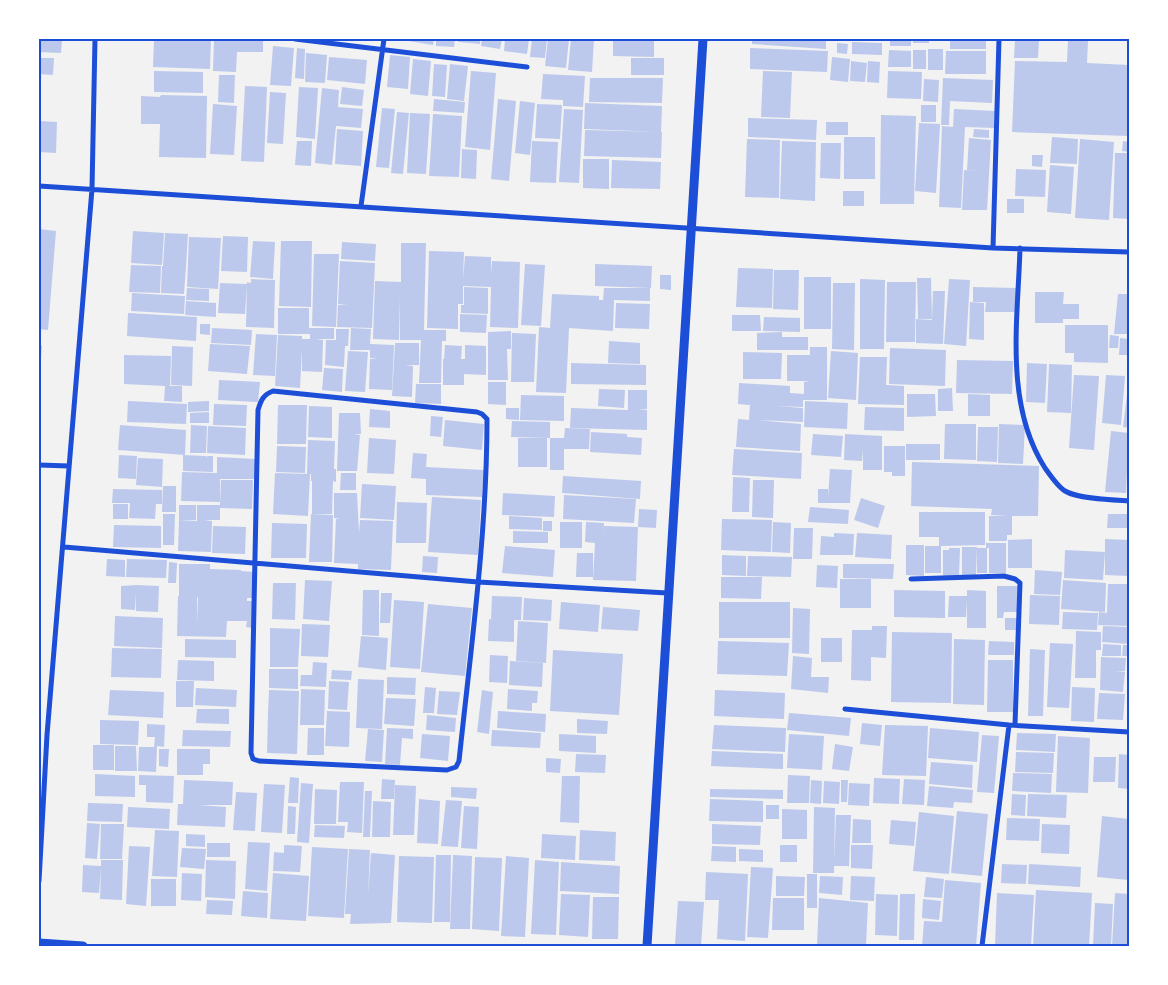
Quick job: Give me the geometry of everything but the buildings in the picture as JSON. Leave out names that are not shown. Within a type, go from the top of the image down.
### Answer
[{"type":"street","points":[[39,881],[47,735],[64,547],[92,189],[95,39]]},
{"type":"street","points":[[295,39],[383,48],[527,67]]},
{"type":"street","points":[[360,206],[384,39]]},
{"type":"street","points":[[647,946],[667,593],[703,39]]},
{"type":"street","points":[[993,248],[999,39]]},
{"type":"street","points":[[39,186],[993,248],[1129,252]]},
{"type":"street","points":[[1020,248],[1017,385],[1021,409],[1034,451],[1050,475],[1065,492],[1099,499],[1129,501]]},
{"type":"street","points":[[282,391],[482,414],[486,419],[485,489],[478,582],[459,761],[456,767],[447,770],[259,761],[253,759],[258,410],[261,400],[266,394],[282,391]]},
{"type":"street","points":[[39,465],[69,466]]},
{"type":"street","points":[[64,547],[478,582],[667,593]]},
{"type":"street","points":[[910,579],[1004,576],[1015,579],[1020,583],[1012,724],[982,946]]},
{"type":"street","points":[[845,709],[1129,732]]},
{"type":"street","points":[[39,943],[82,946]]}]
